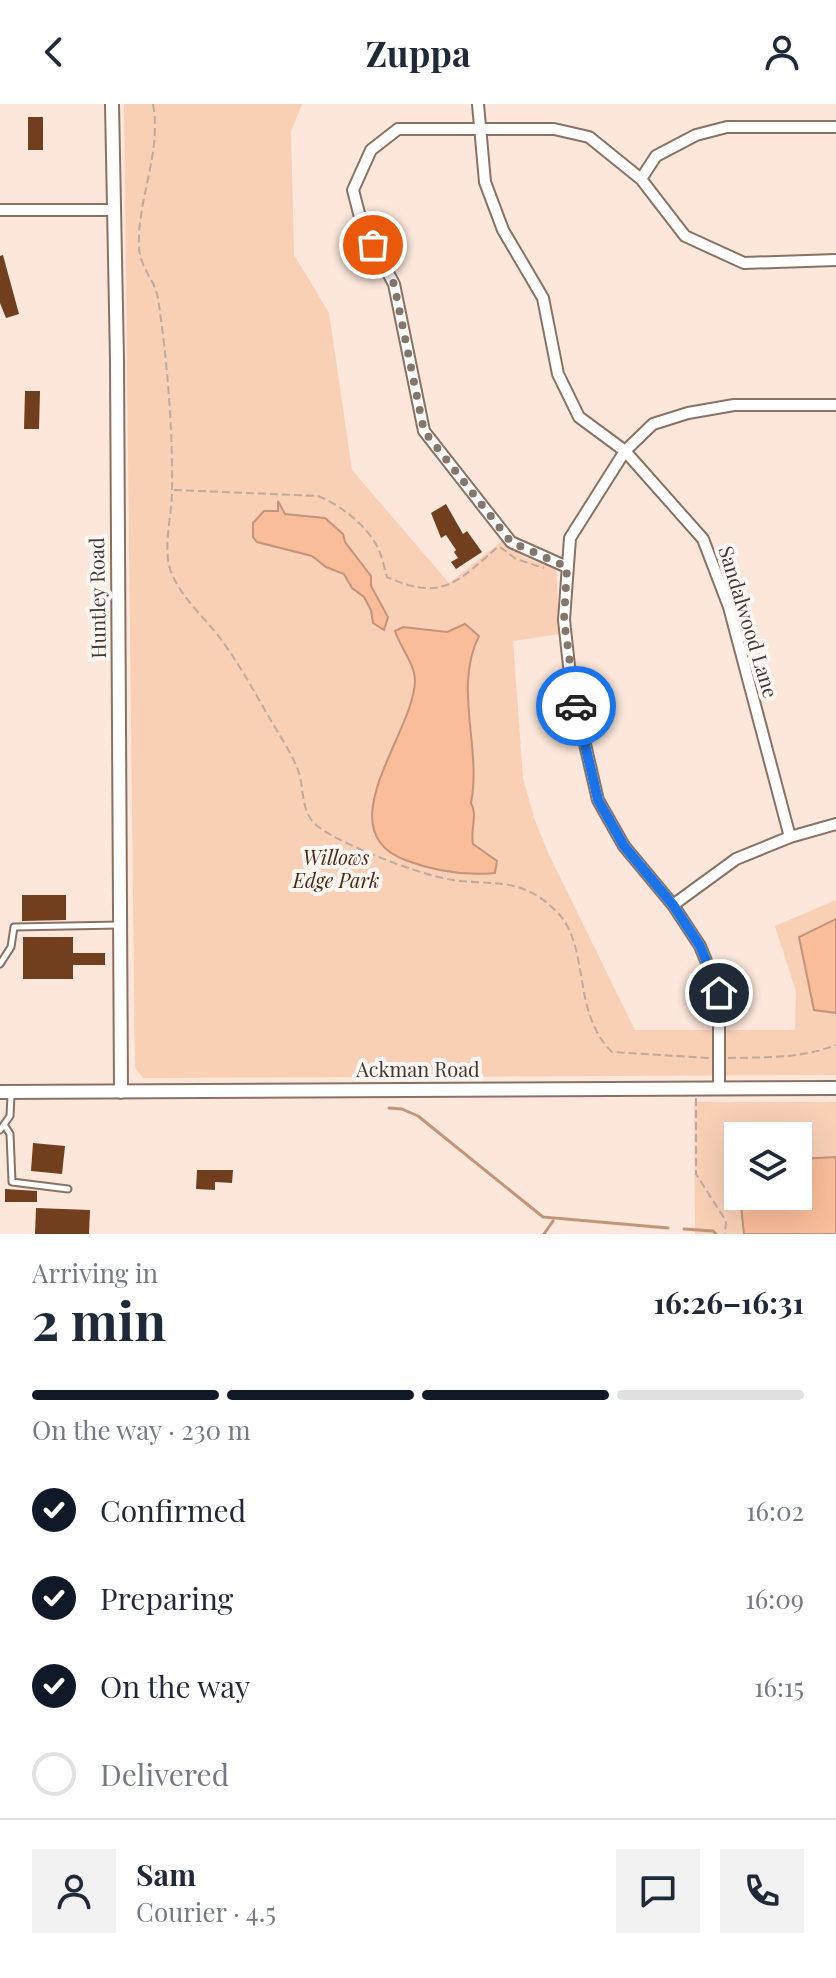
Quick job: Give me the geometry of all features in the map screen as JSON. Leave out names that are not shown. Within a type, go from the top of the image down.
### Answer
[{"type":"street","name":"Huntley Road","points":[[112,104],[121,1092]]},
{"type":"street","name":"Sandalwood Lane","points":[[478,104],[485,182],[503,230],[543,298],[558,374],[579,417],[625,451],[703,539],[729,607],[790,837]]},
{"type":"street","points":[[641,179],[656,156],[707,132],[727,127],[836,127]]},
{"type":"street","points":[[567,567],[508,538],[424,431],[394,284],[362,225],[353,190],[371,150],[398,129],[554,129],[589,137],[641,179],[685,236],[744,263],[836,260]]},
{"type":"street","points":[[0,210],[114,210]]},
{"type":"street","points":[[719,1088],[719,993],[700,946],[673,905],[624,846],[598,800],[571,684],[564,620],[570,538],[625,451],[653,424],[688,413],[734,405],[836,405]]},
{"type":"street","points":[[673,905],[736,859],[790,837],[836,824]]},
{"type":"street","name":"Ackman Road","points":[[6,1092],[836,1088]]},
{"type":"lane","points":[[0,964],[11,947],[14,927],[120,925]]},
{"type":"lane","points":[[6,1092],[10,1116],[3,1128],[10,1134],[12,1182],[68,1189]]},
{"type":"path","points":[[153,104],[156,118],[153,153],[138,251],[157,292],[163,336],[172,490],[170,567],[182,592],[223,641],[275,728],[299,772],[304,802],[313,822],[332,835],[423,873],[445,879],[519,884],[541,897],[559,912],[575,943],[583,996],[591,1021],[599,1039],[612,1052],[720,1058],[794,1057],[836,1045]]},
{"type":"path","points":[[172,490],[318,496],[332,501],[363,528],[377,545],[387,577],[400,583],[443,589],[454,585],[508,538]]},
{"type":"path","points":[[499,546],[516,559],[545,569]]},
{"type":"path","points":[[696,1089],[696,1174],[726,1221],[725,1234]]},
{"type":"green space","name":"Willows Edge Park","points":[[124,104],[302,104],[291,131],[294,255],[329,313],[352,470],[449,583],[502,541],[523,557],[556,569],[560,634],[513,641],[523,778],[549,855],[635,1030],[795,1030],[796,991],[775,926],[836,900],[836,1075],[143,1078],[135,1068]]},
{"type":"green space","points":[[694,1102],[836,1102],[836,1234],[695,1234]]},
{"type":"shaded area","points":[[278,501],[285,514],[325,518],[343,534],[345,542],[371,576],[371,586],[388,617],[384,630],[373,623],[364,597],[352,588],[344,574],[326,567],[312,556],[257,542],[253,537],[253,523],[264,511],[278,511]]},
{"type":"shaded area","points":[[465,624],[479,636],[468,676],[473,761],[472,839],[473,844],[497,861],[495,873],[449,872],[405,860],[383,846],[373,827],[373,804],[380,779],[411,702],[415,681],[413,668],[395,631],[403,627],[447,632]]},
{"type":"shaded area","points":[[836,919],[836,1013],[814,1010],[799,937]]},
{"type":"shaded area","points":[[836,1157],[836,1234],[744,1234],[741,1210],[812,1210],[812,1158]]},
{"type":"building","points":[[28,117],[43,117],[43,150],[28,150]]},
{"type":"building","points":[[3,255],[19,314],[6,318],[0,303],[0,256]]},
{"type":"building","points":[[25,391],[40,391],[39,429],[24,429]]},
{"type":"building","points":[[446,504],[463,534],[467,531],[482,552],[456,569],[451,562],[458,558],[454,552],[456,550],[446,535],[441,538],[431,513]]},
{"type":"building","points":[[22,895],[66,895],[66,920],[22,921]]},
{"type":"building","points":[[23,937],[73,937],[73,953],[105,953],[105,965],[73,965],[73,979],[23,979]]},
{"type":"building","points":[[33,1143],[65,1146],[62,1174],[31,1171]]},
{"type":"building","points":[[197,1170],[233,1170],[232,1183],[215,1182],[215,1190],[196,1189]]},
{"type":"building","points":[[5,1189],[37,1191],[37,1202],[5,1202]]},
{"type":"building","points":[[36,1208],[90,1210],[89,1234],[35,1234]]},
{"type":"waterway","points":[[389,1108],[402,1109],[418,1116],[543,1217],[668,1228]]},
{"type":"waterway","points":[[544,1234],[553,1221]]},
{"type":"waterway","points":[[684,1229],[713,1231],[716,1234]]},
{"type":"way so far","points":[[373,245],[394,284],[424,431],[511,542],[567,567],[564,620],[576,706]]},
{"type":"route","points":[[576,706],[598,800],[624,846],[673,905],[700,946],[719,993]]}]
